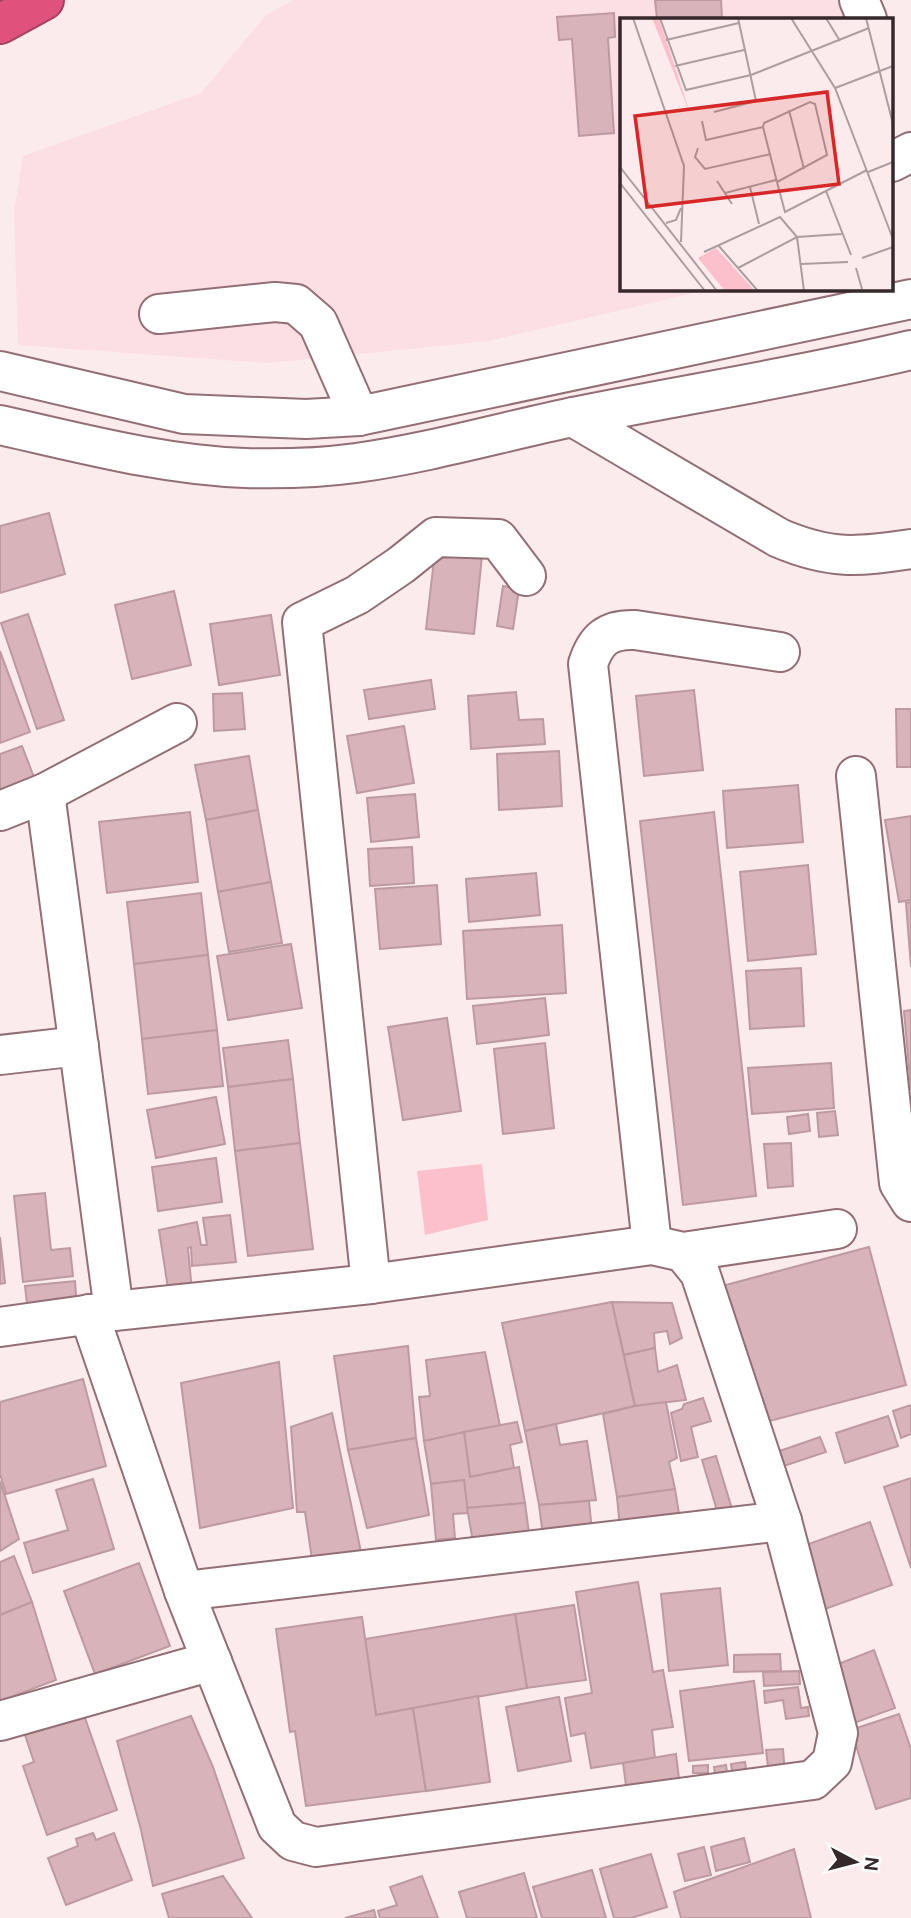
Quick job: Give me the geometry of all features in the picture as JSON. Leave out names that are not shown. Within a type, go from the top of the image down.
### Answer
[{"type":"highway","points":[[0,24],[44,0]]},
{"type":"street","points":[[859,0],[867,18]]},
{"type":"street","points":[[894,161],[911,152]]},
{"type":"street","points":[[10,372],[184,414],[306,419],[359,416],[871,299],[911,299]]},
{"type":"street","points":[[159,314],[275,302],[296,304],[318,323],[359,416]]},
{"type":"street","points":[[0,425],[188,463],[244,468],[300,468],[356,463],[400,455],[573,417],[911,351]]},
{"type":"street","points":[[573,417],[779,538],[802,548],[850,556],[911,549]]},
{"type":"street","points":[[371,1284],[303,622],[357,595],[436,537],[498,539],[526,576]]},
{"type":"street","points":[[45,793],[79,1046],[102,1312],[184,1591],[277,1826],[293,1841],[316,1847],[813,1780],[832,1762],[838,1733],[782,1521],[700,1273],[668,1249],[587,664],[599,641],[621,630],[779,652]]},
{"type":"street","points":[[0,811],[45,793],[177,723]]},
{"type":"street","points":[[856,776],[899,1183],[911,1202]]},
{"type":"street","points":[[0,1055],[79,1046]]},
{"type":"street","points":[[0,1327],[102,1312],[371,1284],[837,1229]]},
{"type":"street","points":[[184,1591],[782,1521]]},
{"type":"street","points":[[0,1721],[212,1661]]},
{"type":"shaded area","points":[[293,0],[846,0],[855,18],[620,18],[620,290],[707,290],[489,341],[268,363],[18,345],[14,212],[23,156],[201,93],[266,15]]},
{"type":"shaded area","points":[[482,1164],[488,1220],[425,1235],[417,1171]]},
{"type":"building","points":[[655,0],[721,0],[722,18],[657,18]]},
{"type":"building","points":[[614,13],[615,37],[608,38],[614,133],[579,136],[572,39],[559,40],[557,17]]},
{"type":"building","points":[[49,513],[65,574],[0,593],[0,526]]},
{"type":"building","points":[[435,551],[482,556],[474,634],[426,629]]},
{"type":"building","points":[[503,586],[519,589],[513,629],[497,626]]},
{"type":"building","points":[[174,591],[191,665],[132,679],[115,605]]},
{"type":"building","points":[[28,614],[64,720],[37,729],[1,623]]},
{"type":"building","points":[[271,615],[280,675],[219,685],[210,624]]},
{"type":"building","points":[[0,651],[30,732],[0,743]]},
{"type":"building","points":[[431,680],[435,709],[369,719],[364,690]]},
{"type":"building","points":[[694,690],[703,770],[644,776],[636,696]]},
{"type":"building","points":[[516,692],[519,720],[543,719],[545,744],[471,749],[468,696]]},
{"type":"building","points":[[242,693],[245,729],[214,731],[213,694]]},
{"type":"building","points":[[896,709],[911,709],[911,767],[897,767]]},
{"type":"building","points":[[404,726],[414,783],[357,793],[347,736]]},
{"type":"building","points":[[22,746],[35,780],[0,793],[0,754]]},
{"type":"building","points":[[559,751],[562,806],[499,810],[497,754]]},
{"type":"building","points":[[249,756],[258,810],[206,820],[195,765]]},
{"type":"building","points":[[798,785],[803,842],[727,848],[723,791]]},
{"type":"building","points":[[415,794],[419,837],[371,842],[367,798]]},
{"type":"building","points":[[258,810],[271,882],[218,892],[206,820]]},
{"type":"building","points":[[190,812],[198,882],[107,893],[99,822]]},
{"type":"building","points":[[714,812],[756,1196],[683,1205],[640,821]]},
{"type":"building","points":[[911,816],[911,900],[899,902],[885,820]]},
{"type":"building","points":[[412,847],[414,883],[370,886],[368,849]]},
{"type":"building","points":[[808,865],[816,954],[748,961],[740,872]]},
{"type":"building","points":[[536,873],[540,915],[469,922],[466,879]]},
{"type":"building","points":[[271,882],[282,943],[229,952],[218,892]]},
{"type":"building","points":[[437,885],[441,944],[380,949],[375,889]]},
{"type":"building","points":[[201,893],[208,955],[134,964],[127,902]]},
{"type":"building","points":[[911,902],[911,967],[906,903]]},
{"type":"building","points":[[562,925],[566,993],[467,999],[463,931]]},
{"type":"building","points":[[291,944],[302,1008],[228,1020],[217,956]]},
{"type":"building","points":[[208,955],[217,1030],[142,1039],[134,964]]},
{"type":"building","points":[[801,968],[804,1026],[750,1029],[746,971]]},
{"type":"building","points":[[545,998],[549,1035],[477,1044],[473,1006]]},
{"type":"building","points":[[911,1010],[911,1090],[904,1011]]},
{"type":"building","points":[[447,1018],[461,1111],[403,1120],[388,1027]]},
{"type":"building","points":[[217,1030],[223,1086],[148,1094],[142,1039]]},
{"type":"building","points":[[288,1040],[293,1079],[228,1087],[223,1048]]},
{"type":"building","points":[[545,1043],[554,1128],[503,1134],[494,1049]]},
{"type":"building","points":[[831,1063],[834,1108],[752,1114],[748,1068]]},
{"type":"building","points":[[293,1079],[300,1143],[235,1151],[228,1087]]},
{"type":"building","points":[[216,1097],[225,1144],[156,1158],[147,1110]]},
{"type":"building","points":[[835,1111],[838,1135],[819,1137],[817,1113]]},
{"type":"building","points":[[808,1114],[810,1131],[789,1134],[787,1117]]},
{"type":"building","points":[[300,1143],[313,1249],[248,1256],[235,1151]]},
{"type":"building","points":[[791,1143],[793,1186],[768,1188],[764,1144]]},
{"type":"building","points":[[216,1158],[222,1202],[158,1211],[152,1167]]},
{"type":"building","points":[[45,1193],[51,1250],[70,1248],[73,1276],[23,1282],[14,1196]]},
{"type":"building","points":[[230,1215],[236,1262],[192,1266],[191,1247],[188,1248],[192,1292],[169,1295],[159,1230],[197,1222],[201,1245],[207,1245],[203,1218]]},
{"type":"building","points":[[0,1237],[5,1283],[0,1284]]},
{"type":"building","points":[[869,1247],[906,1385],[758,1424],[722,1286]]},
{"type":"building","points":[[75,1281],[77,1308],[28,1313],[25,1286]]},
{"type":"building","points":[[612,1302],[635,1406],[525,1431],[502,1323]]},
{"type":"building","points":[[612,1302],[672,1303],[682,1338],[670,1344],[667,1331],[654,1333],[655,1348],[624,1355]]},
{"type":"building","points":[[408,1346],[416,1438],[348,1450],[334,1356]]},
{"type":"building","points":[[655,1348],[658,1372],[677,1365],[686,1400],[635,1406],[624,1355]]},
{"type":"building","points":[[485,1352],[500,1426],[424,1441],[419,1397],[430,1396],[426,1360]]},
{"type":"building","points":[[279,1362],[293,1508],[200,1528],[181,1383]]},
{"type":"building","points":[[83,1379],[106,1466],[6,1494],[0,1474],[0,1402]]},
{"type":"building","points":[[703,1398],[711,1421],[691,1427],[698,1457],[681,1461],[671,1413],[682,1409],[684,1404]]},
{"type":"building","points":[[666,1402],[677,1458],[669,1462],[675,1489],[617,1497],[603,1414]]},
{"type":"building","points":[[911,1405],[911,1434],[901,1438],[893,1411]]},
{"type":"building","points":[[332,1413],[361,1552],[313,1566],[305,1512],[297,1512],[291,1427]]},
{"type":"building","points":[[888,1416],[898,1446],[845,1463],[836,1433]]},
{"type":"building","points":[[517,1422],[522,1442],[510,1445],[514,1468],[470,1477],[464,1432]]},
{"type":"building","points":[[556,1424],[560,1445],[587,1441],[596,1500],[539,1505],[525,1431]]},
{"type":"building","points":[[464,1432],[470,1477],[519,1467],[525,1503],[467,1508],[464,1480],[431,1484],[424,1441]]},
{"type":"building","points":[[820,1437],[826,1452],[775,1469],[771,1454]]},
{"type":"building","points":[[416,1438],[429,1515],[367,1528],[348,1450]]},
{"type":"building","points":[[716,1456],[732,1509],[718,1514],[702,1460]]},
{"type":"building","points":[[911,1478],[911,1568],[884,1487]]},
{"type":"building","points":[[93,1479],[114,1549],[33,1573],[24,1543],[68,1530],[56,1490]]},
{"type":"building","points":[[464,1480],[468,1513],[453,1514],[455,1538],[436,1540],[431,1484]]},
{"type":"building","points":[[0,1481],[19,1539],[0,1551]]},
{"type":"building","points":[[675,1489],[680,1520],[620,1528],[617,1497]]},
{"type":"building","points":[[589,1501],[592,1531],[543,1536],[539,1505]]},
{"type":"building","points":[[525,1503],[529,1533],[473,1542],[467,1508]]},
{"type":"building","points":[[870,1522],[892,1585],[825,1609],[803,1546]]},
{"type":"building","points":[[14,1556],[32,1602],[0,1615],[0,1562]]},
{"type":"building","points":[[139,1563],[170,1646],[95,1674],[64,1591]]},
{"type":"building","points":[[638,1582],[653,1672],[663,1670],[673,1727],[652,1730],[655,1758],[591,1768],[585,1733],[571,1736],[565,1698],[592,1693],[576,1592]]},
{"type":"building","points":[[720,1588],[728,1665],[669,1671],[661,1594]]},
{"type":"building","points":[[32,1602],[56,1680],[0,1701],[0,1615]]},
{"type":"building","points":[[574,1605],[586,1680],[527,1688],[515,1614]]},
{"type":"building","points":[[515,1614],[527,1688],[376,1715],[365,1639]]},
{"type":"building","points":[[362,1617],[376,1715],[413,1708],[426,1791],[306,1806],[295,1731],[290,1732],[276,1629]]},
{"type":"building","points":[[874,1650],[895,1708],[854,1723],[833,1666]]},
{"type":"building","points":[[780,1654],[781,1671],[734,1672],[734,1655]]},
{"type":"building","points":[[799,1671],[800,1684],[764,1686],[763,1672]]},
{"type":"building","points":[[754,1681],[763,1753],[689,1761],[680,1691]]},
{"type":"building","points":[[798,1687],[801,1708],[808,1707],[809,1716],[786,1719],[783,1700],[765,1703],[764,1691]]},
{"type":"building","points":[[478,1696],[490,1782],[426,1791],[413,1708]]},
{"type":"building","points":[[559,1697],[571,1761],[518,1771],[506,1707]]},
{"type":"building","points":[[899,1714],[911,1749],[911,1798],[876,1809],[851,1730]]},
{"type":"building","points":[[84,1715],[117,1810],[47,1835],[23,1766],[34,1762],[25,1735]]},
{"type":"building","points":[[191,1716],[213,1767],[244,1858],[153,1886],[117,1741]]},
{"type":"building","points":[[783,1749],[785,1774],[769,1776],[766,1750]]},
{"type":"building","points":[[676,1754],[680,1787],[627,1793],[623,1763]]},
{"type":"building","points":[[745,1762],[747,1775],[733,1778],[731,1764]]},
{"type":"building","points":[[708,1765],[708,1773],[693,1773],[693,1766]]},
{"type":"building","points":[[726,1765],[728,1780],[716,1781],[714,1767]]},
{"type":"building","points":[[93,1833],[96,1840],[114,1833],[132,1880],[66,1905],[48,1858],[78,1846],[76,1839]]},
{"type":"building","points":[[744,1838],[750,1862],[716,1871],[711,1847]]},
{"type":"building","points":[[704,1847],[711,1875],[685,1881],[678,1854]]},
{"type":"building","points":[[794,1849],[811,1918],[681,1918],[674,1892]]},
{"type":"building","points":[[651,1854],[667,1907],[631,1918],[614,1918],[600,1869]]},
{"type":"building","points":[[592,1870],[606,1918],[542,1918],[533,1887]]},
{"type":"building","points":[[524,1873],[537,1918],[467,1918],[459,1892]]},
{"type":"building","points":[[223,1876],[252,1918],[169,1918],[162,1894]]},
{"type":"building","points":[[422,1876],[438,1918],[380,1918],[378,1911],[397,1905],[390,1887]]},
{"type":"building","points":[[374,1910],[376,1918],[345,1918]]}]
